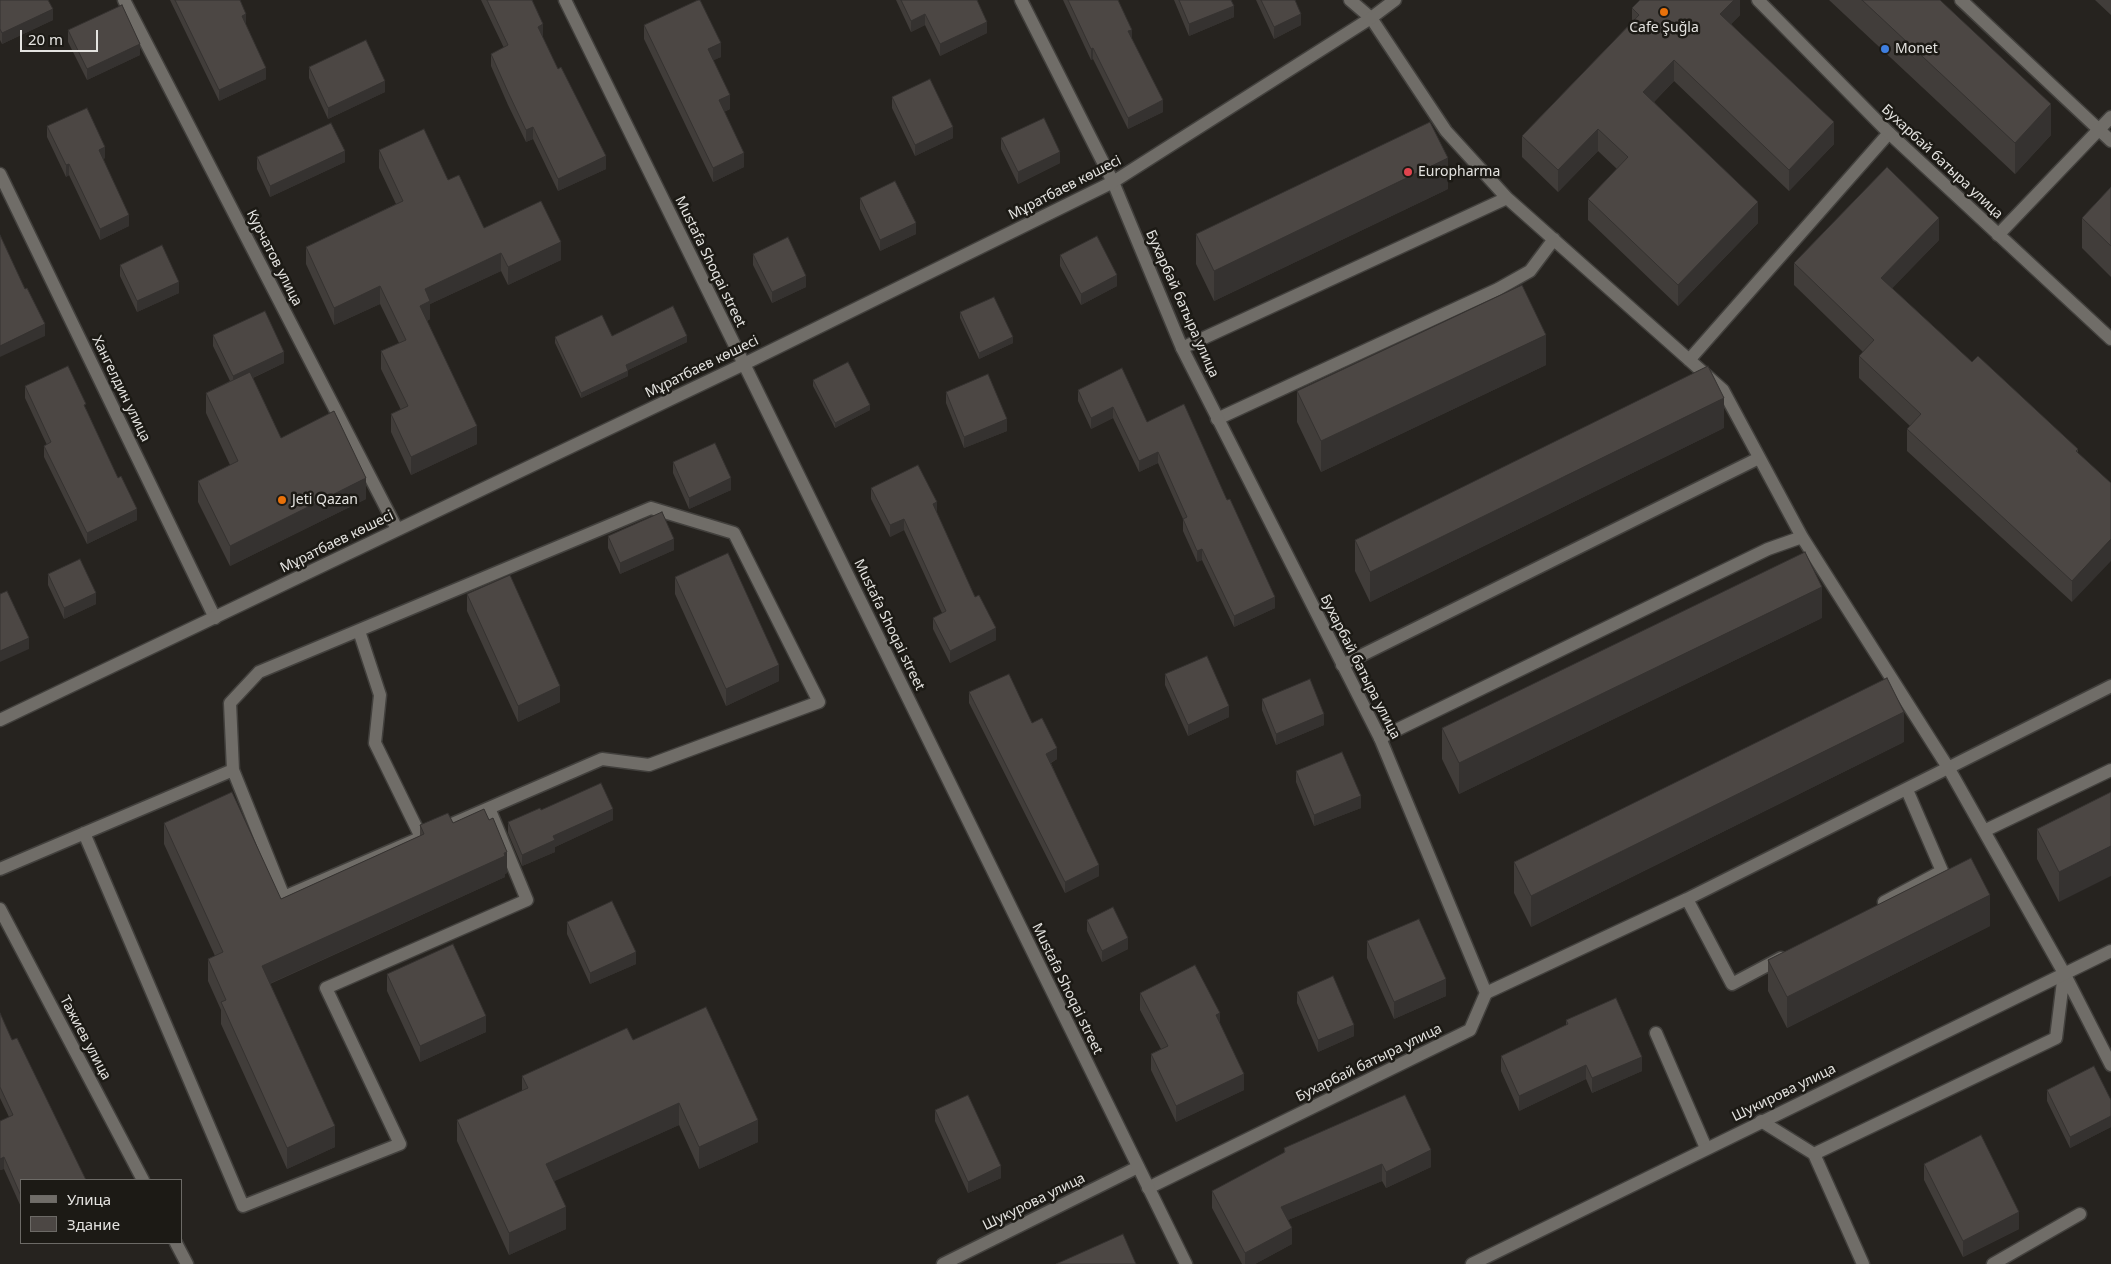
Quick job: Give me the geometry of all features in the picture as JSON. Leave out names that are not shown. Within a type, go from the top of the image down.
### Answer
[{"type":"street","name":"Курчатов улица","points":[[124,0],[397,529]]},
{"type":"street","name":"Mustafa Shoqai street","points":[[565,0],[1186,1264]]},
{"type":"street","name":"Бухарбай батыра улица","points":[[1021,0],[1113,182],[1182,348],[1380,738],[1486,993],[1470,1030],[1148,1188]]},
{"type":"street","points":[[1350,0],[1371,18],[1446,131],[1507,198],[1723,390],[1802,537],[1949,769],[2064,973],[2111,1065]]},
{"type":"street","name":"Мұратбаев көшесі","points":[[0,720],[744,364],[1113,182],[1371,18],[1395,0]]},
{"type":"street","name":"Бухарбай батыра улица","points":[[1758,0],[1889,134],[2111,339]]},
{"type":"street","points":[[1961,0],[2111,141]]},
{"type":"street","points":[[1998,235],[2111,116]]},
{"type":"street","points":[[1689,360],[1889,134]]},
{"type":"street","name":"Хангелдин улица","points":[[0,174],[215,618]]},
{"type":"street","points":[[1182,348],[1507,198]]},
{"type":"street","points":[[1218,419],[1498,290],[1530,271],[1554,239]]},
{"type":"street","points":[[1342,665],[1759,458]]},
{"type":"street","points":[[651,508],[734,533],[819,702],[649,765],[602,759],[284,897],[233,770],[230,703],[259,672],[651,508]]},
{"type":"street","points":[[1380,738],[1768,548],[1802,537]]},
{"type":"street","points":[[360,631],[380,695],[375,743],[421,838]]},
{"type":"street","points":[[1486,993],[1687,899],[2111,686]]},
{"type":"street","points":[[0,869],[233,770]]},
{"type":"street","points":[[1984,831],[2111,770]]},
{"type":"street","points":[[1872,909],[1942,871],[1907,790]]},
{"type":"street","points":[[84,833],[243,1206],[400,1144],[326,988],[527,900],[489,808]]},
{"type":"street","points":[[1687,899],[1732,984],[1793,951]]},
{"type":"street","name":"Тажиев улица","points":[[0,909],[142,1179]]},
{"type":"street","name":"Шукирова улица","points":[[1472,1264],[2111,951]]},
{"type":"street","points":[[1814,1154],[2056,1038],[2064,973]]},
{"type":"street","points":[[1656,1033],[1706,1148]]},
{"type":"street","points":[[1761,1121],[1814,1154],[1863,1264]]},
{"type":"street","name":"Шукурова улица","points":[[943,1264],[1138,1167]]},
{"type":"street","points":[[1993,1264],[2080,1214]]},
{"type":"street","points":[[177,1244],[187,1264]]},
{"type":"building","points":[[0,0],[48,0],[53,9],[2,33],[0,29]]},
{"type":"building","points":[[175,0],[240,0],[246,14],[242,16],[266,68],[219,90]]},
{"type":"building","points":[[487,0],[532,0],[543,24],[538,27],[558,69],[561,67],[606,156],[558,179],[533,127],[526,130],[491,54],[508,45]]},
{"type":"building","points":[[700,0],[721,43],[708,49],[730,95],[719,100],[744,153],[713,168],[644,25]]},
{"type":"building","points":[[901,0],[977,0],[987,22],[940,44],[925,14],[911,21]]},
{"type":"building","points":[[1068,0],[1118,0],[1132,30],[1128,31],[1163,100],[1128,118],[1093,48],[1091,49]]},
{"type":"building","points":[[1179,0],[1231,0],[1234,6],[1189,24]]},
{"type":"building","points":[[1261,0],[1295,0],[1301,14],[1274,27]]},
{"type":"building","points":[[1640,0],[1734,0],[1720,14],[1834,122],[1789,170],[1674,60],[1643,92],[1758,202],[1678,285],[1588,199],[1628,157],[1598,129],[1558,170],[1522,136],[1639,15],[1632,8]]},
{"type":"building","points":[[1862,0],[1940,0],[2051,104],[2015,143]]},
{"type":"building","points":[[122,5],[140,44],[87,69],[68,30]]},
{"type":"building","points":[[366,40],[385,81],[328,108],[309,67]]},
{"type":"building","points":[[930,79],[953,127],[915,145],[892,97]]},
{"type":"building","points":[[87,108],[105,147],[99,150],[129,215],[100,229],[69,164],[66,165],[47,126]]},
{"type":"building","points":[[1044,118],[1060,152],[1018,172],[1001,138]]},
{"type":"building","points":[[1430,122],[1448,158],[1214,271],[1196,234]]},
{"type":"building","points":[[331,123],[345,151],[270,186],[257,157]]},
{"type":"building","points":[[424,129],[448,180],[459,175],[484,228],[541,201],[561,242],[508,267],[501,253],[425,289],[430,301],[420,306],[477,426],[411,457],[391,414],[408,406],[381,351],[406,340],[380,286],[334,308],[306,247],[403,201],[379,150]]},
{"type":"building","points":[[1887,167],[1939,218],[1881,278],[1972,362],[1978,356],[2078,449],[2076,451],[2111,483],[2111,539],[2072,581],[1907,429],[1921,414],[1859,356],[1874,340],[1794,263]]},
{"type":"building","points":[[895,181],[916,223],[880,240],[860,198]]},
{"type":"building","points":[[2111,187],[2111,246],[2082,218]]},
{"type":"building","points":[[0,235],[25,289],[27,288],[45,324],[0,346]]},
{"type":"building","points":[[1097,236],[1117,275],[1081,294],[1060,255]]},
{"type":"building","points":[[788,237],[806,276],[772,292],[753,254]]},
{"type":"building","points":[[162,245],[179,282],[137,301],[120,265]]},
{"type":"building","points":[[1522,285],[1546,335],[1321,441],[1297,391]]},
{"type":"building","points":[[994,297],[1013,337],[979,353],[960,312]]},
{"type":"building","points":[[673,306],[687,336],[626,365],[628,371],[581,393],[555,337],[602,315],[612,336]]},
{"type":"building","points":[[265,311],[284,352],[233,376],[213,335]]},
{"type":"building","points":[[848,362],[870,405],[835,423],[813,380]]},
{"type":"building","points":[[68,366],[118,478],[121,476],[137,509],[87,533],[44,446],[51,442],[25,386]]},
{"type":"building","points":[[1708,366],[1724,398],[1370,572],[1355,540]]},
{"type":"building","points":[[1122,368],[1147,422],[1184,404],[1227,500],[1230,499],[1275,597],[1234,616],[1202,549],[1197,551],[1183,519],[1187,517],[1158,452],[1139,461],[1113,407],[1091,418],[1078,390]]},
{"type":"building","points":[[250,372],[281,438],[334,411],[366,478],[230,546],[198,481],[238,461],[206,393]]},
{"type":"building","points":[[988,374],[1007,419],[964,437],[946,392]]},
{"type":"building","points":[[715,443],[731,478],[689,498],[673,462]]},
{"type":"building","points":[[918,465],[937,502],[933,504],[975,597],[979,595],[996,628],[950,651],[933,618],[946,611],[904,519],[890,525],[871,488]]},
{"type":"building","points":[[662,512],[674,539],[620,563],[608,536]]},
{"type":"building","points":[[1805,552],[1822,587],[1459,763],[1442,728]]},
{"type":"building","points":[[728,553],[779,665],[726,689],[675,577]]},
{"type":"building","points":[[80,559],[96,593],[64,608],[48,574]]},
{"type":"building","points":[[510,575],[560,686],[518,706],[467,594]]},
{"type":"building","points":[[7,591],[29,638],[0,651],[0,594]]},
{"type":"building","points":[[1207,656],[1229,706],[1188,725],[1165,674]]},
{"type":"building","points":[[1009,674],[1032,723],[1042,718],[1057,748],[1046,754],[1099,865],[1065,882],[969,692]]},
{"type":"building","points":[[1887,678],[1904,712],[1531,896],[1514,862]]},
{"type":"building","points":[[1310,679],[1324,714],[1276,734],[1262,699]]},
{"type":"building","points":[[1342,752],[1361,796],[1314,815],[1296,771]]},
{"type":"building","points":[[601,783],[613,809],[553,836],[555,840],[522,855],[508,822],[540,808],[541,810]]},
{"type":"building","points":[[232,792],[281,899],[424,834],[420,825],[448,813],[453,823],[484,809],[489,820],[493,818],[507,852],[504,853],[505,856],[262,966],[335,1126],[287,1148],[221,1002],[226,1000],[208,959],[223,952],[164,823]]},
{"type":"building","points":[[2111,792],[2111,846],[2059,872],[2037,829]]},
{"type":"building","points":[[1971,858],[1990,895],[1787,997],[1768,960]]},
{"type":"building","points":[[612,901],[636,952],[590,973],[567,922]]},
{"type":"building","points":[[1113,907],[1128,938],[1102,951],[1087,920]]},
{"type":"building","points":[[1419,919],[1446,979],[1394,1002],[1367,941]]},
{"type":"building","points":[[453,944],[486,1016],[420,1046],[387,974]]},
{"type":"building","points":[[1195,965],[1220,1013],[1216,1015],[1244,1074],[1176,1106],[1151,1054],[1168,1046],[1140,993]]},
{"type":"building","points":[[1333,976],[1354,1025],[1318,1040],[1297,992]]},
{"type":"building","points":[[1616,998],[1642,1057],[1592,1078],[1586,1065],[1519,1096],[1501,1056],[1568,1024],[1566,1020]]},
{"type":"building","points":[[706,1007],[758,1120],[699,1147],[679,1103],[546,1164],[566,1207],[509,1233],[457,1120],[528,1088],[522,1076],[627,1028],[633,1040]]},
{"type":"building","points":[[0,1013],[12,1040],[17,1038],[86,1179],[20,1179],[20,1194],[4,1157],[0,1159],[0,1121],[13,1115],[0,1087]]},
{"type":"building","points":[[2094,1066],[2111,1100],[2111,1116],[2070,1137],[2047,1090]]},
{"type":"building","points":[[968,1095],[1001,1166],[968,1182],[935,1110]]},
{"type":"building","points":[[1405,1095],[1431,1150],[1386,1172],[1382,1164],[1281,1207],[1292,1228],[1245,1253],[1212,1191],[1285,1152],[1284,1148]]},
{"type":"building","points":[[1981,1135],[2019,1212],[1963,1241],[1924,1164]]},
{"type":"building","points":[[1123,1234],[1136,1264],[1056,1264]]},
{"type":"place","name":"Cafe Şuğla","points":[[1664,12]]},
{"type":"place","name":"Monet","points":[[1885,49]]},
{"type":"place","name":"Europharma","points":[[1408,172]]},
{"type":"place","name":"Jeti Qazan","points":[[282,500]]}]
